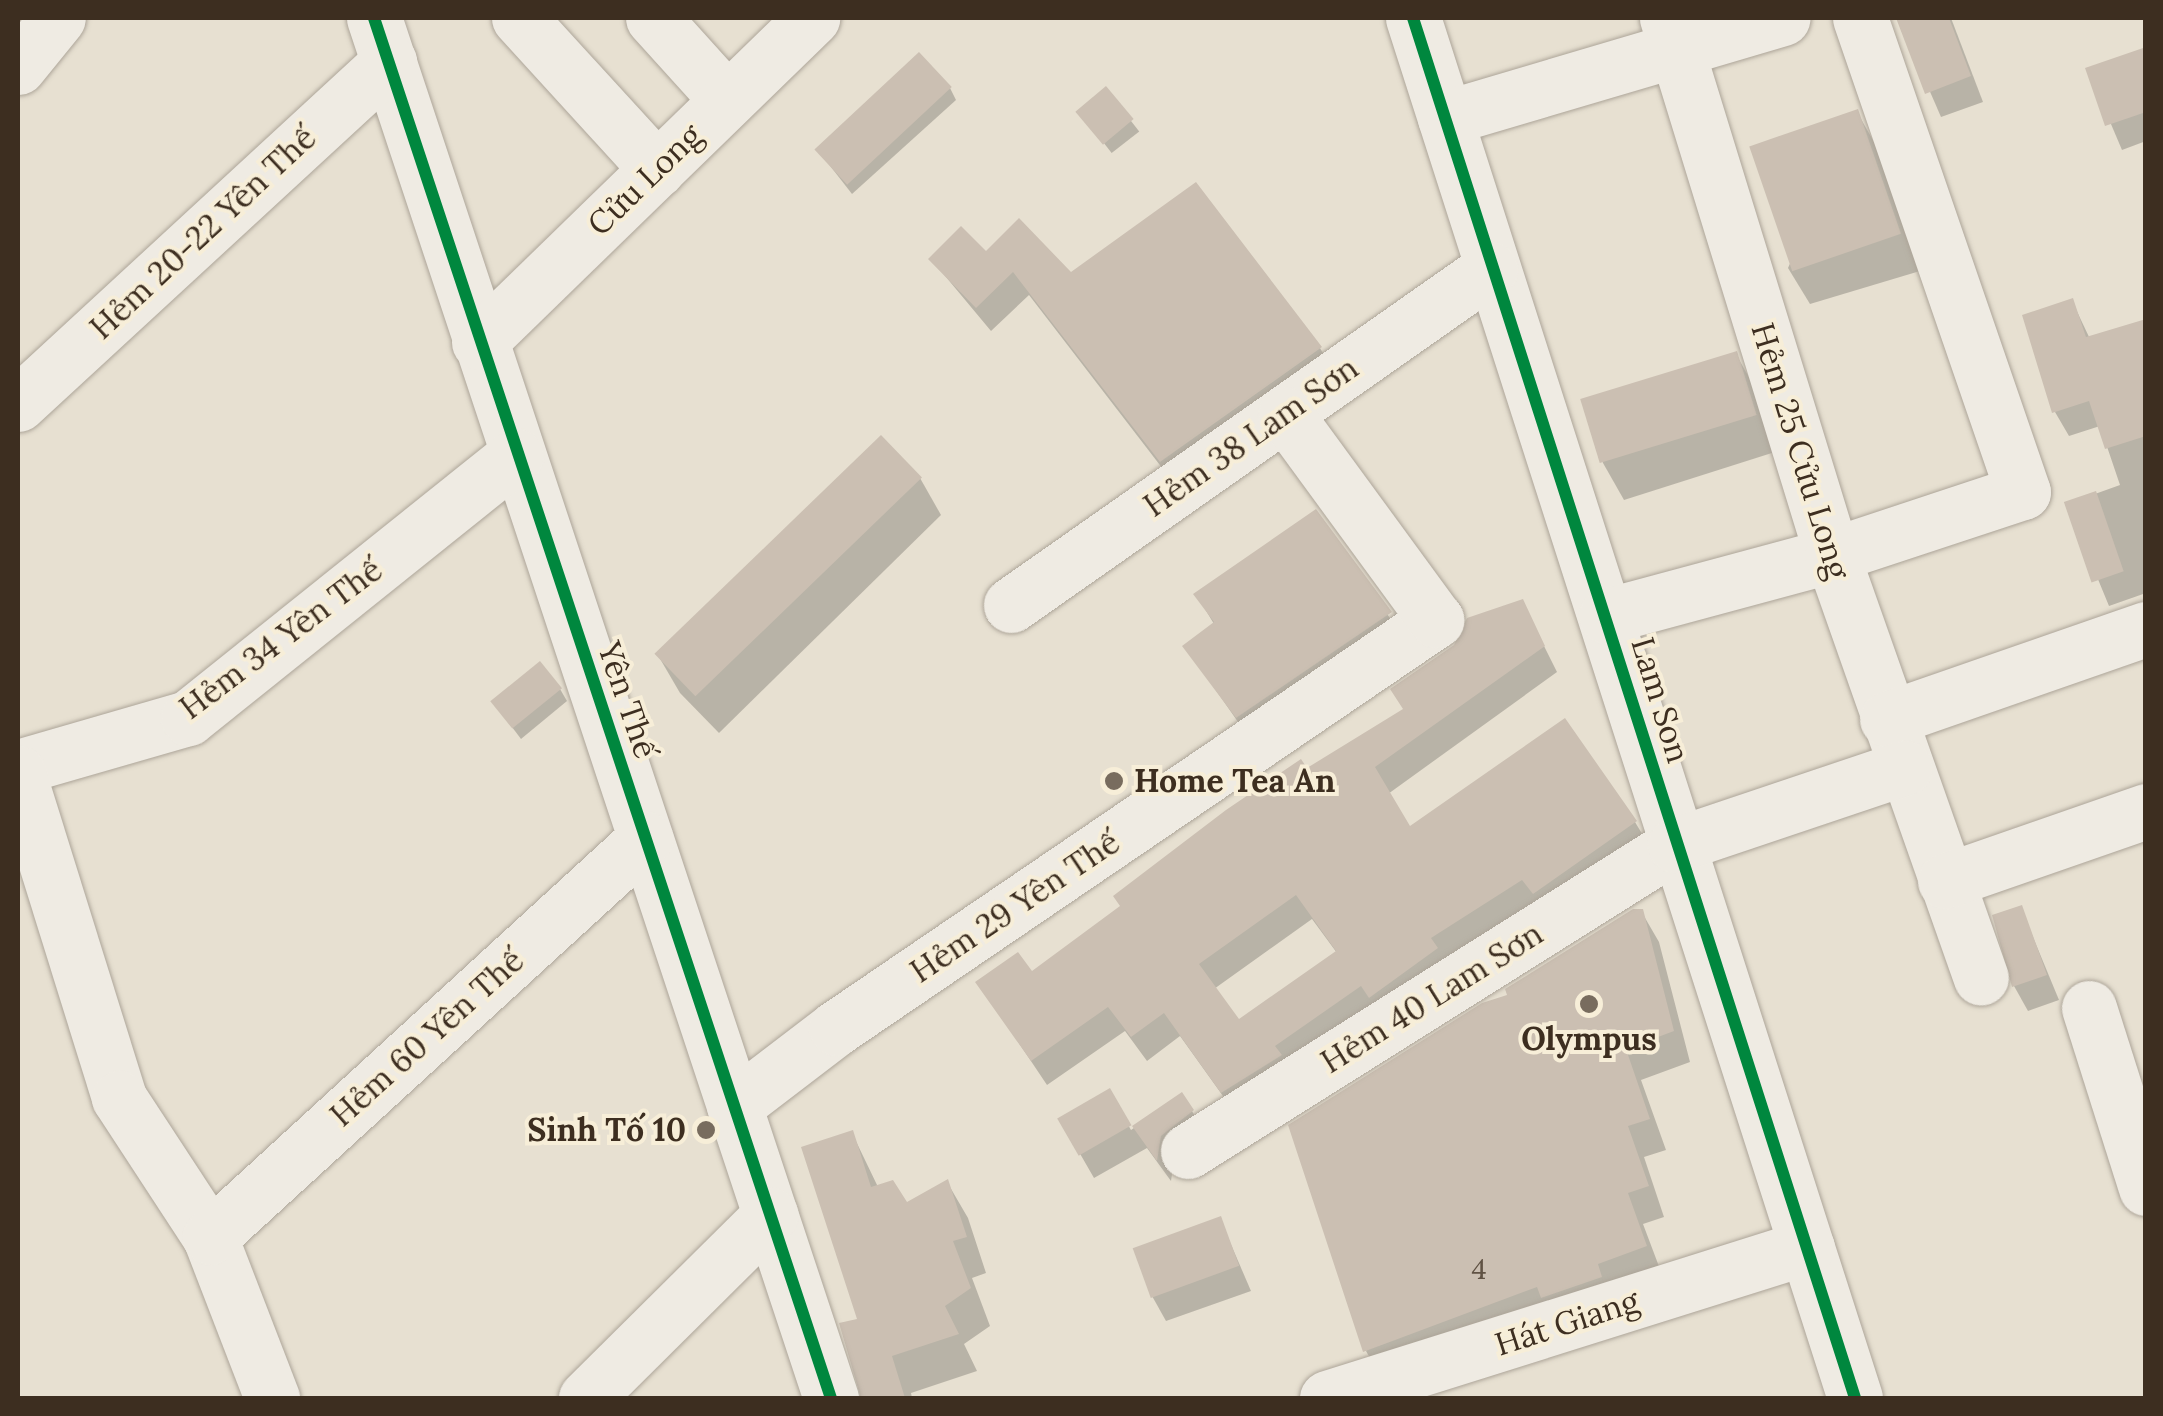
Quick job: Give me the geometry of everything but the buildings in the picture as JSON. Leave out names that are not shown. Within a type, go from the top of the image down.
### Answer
[{"type":"street","points":[[18,66],[58,18]]},
{"type":"street","points":[[520,18],[657,169]]},
{"type":"street","points":[[653,18],[727,100]]},
{"type":"street","name":"Cửu Long","points":[[479,342],[812,18]]},
{"type":"street","name":"Lam Son","points":[[1414,18],[1490,269],[1606,616],[1675,845],[1855,1398]]},
{"type":"street","points":[[1445,118],[1672,35],[1783,18]]},
{"type":"street","points":[[1606,616],[1832,555],[2023,492],[1860,18]]},
{"type":"street","name":"Hẻm 25 Cửu Long","points":[[1672,35],[1832,555],[1981,977]]},
{"type":"street","name":"Yên Thế","points":[[382,40],[516,455],[831,1398]]},
{"type":"street","name":"Hẻm 20-22 Yên Thế","points":[[18,404],[382,40]]},
{"type":"street","name":"Hẻm 38 Lam Sơn","points":[[1011,605],[1490,269]]},
{"type":"street","name":"Hẻm 29 Yên Thế","points":[[734,1106],[836,1028],[1436,620],[1285,414]]},
{"type":"street","name":"Hẻm 34 Yên Thế","points":[[18,770],[188,718],[516,455]]},
{"type":"street","name":"Hẻm 40 Lam Sơn","points":[[1188,1151],[1675,845],[2146,629]]},
{"type":"street","points":[[18,770],[118,1098],[210,1237],[272,1398]]},
{"type":"street","points":[[1945,881],[2146,811]]},
{"type":"street","name":"Hẻm 60 Yên Thế","points":[[210,1237],[645,839]]},
{"type":"street","points":[[2089,1008],[2146,1188]]},
{"type":"street","points":[[586,1398],[770,1215]]},
{"type":"street","name":"Hát Giang","points":[[1327,1398],[1807,1247]]},
{"type":"cycle path","points":[[374,18],[831,1398]]},
{"type":"cycle path","points":[[1413,18],[1855,1398]]},
{"type":"place","name":"Home Tea An","points":[[1114,781]]},
{"type":"place","name":"Olympus","points":[[1589,1004]]},
{"type":"place","name":"Sinh Tố 10","points":[[706,1130]]}]
